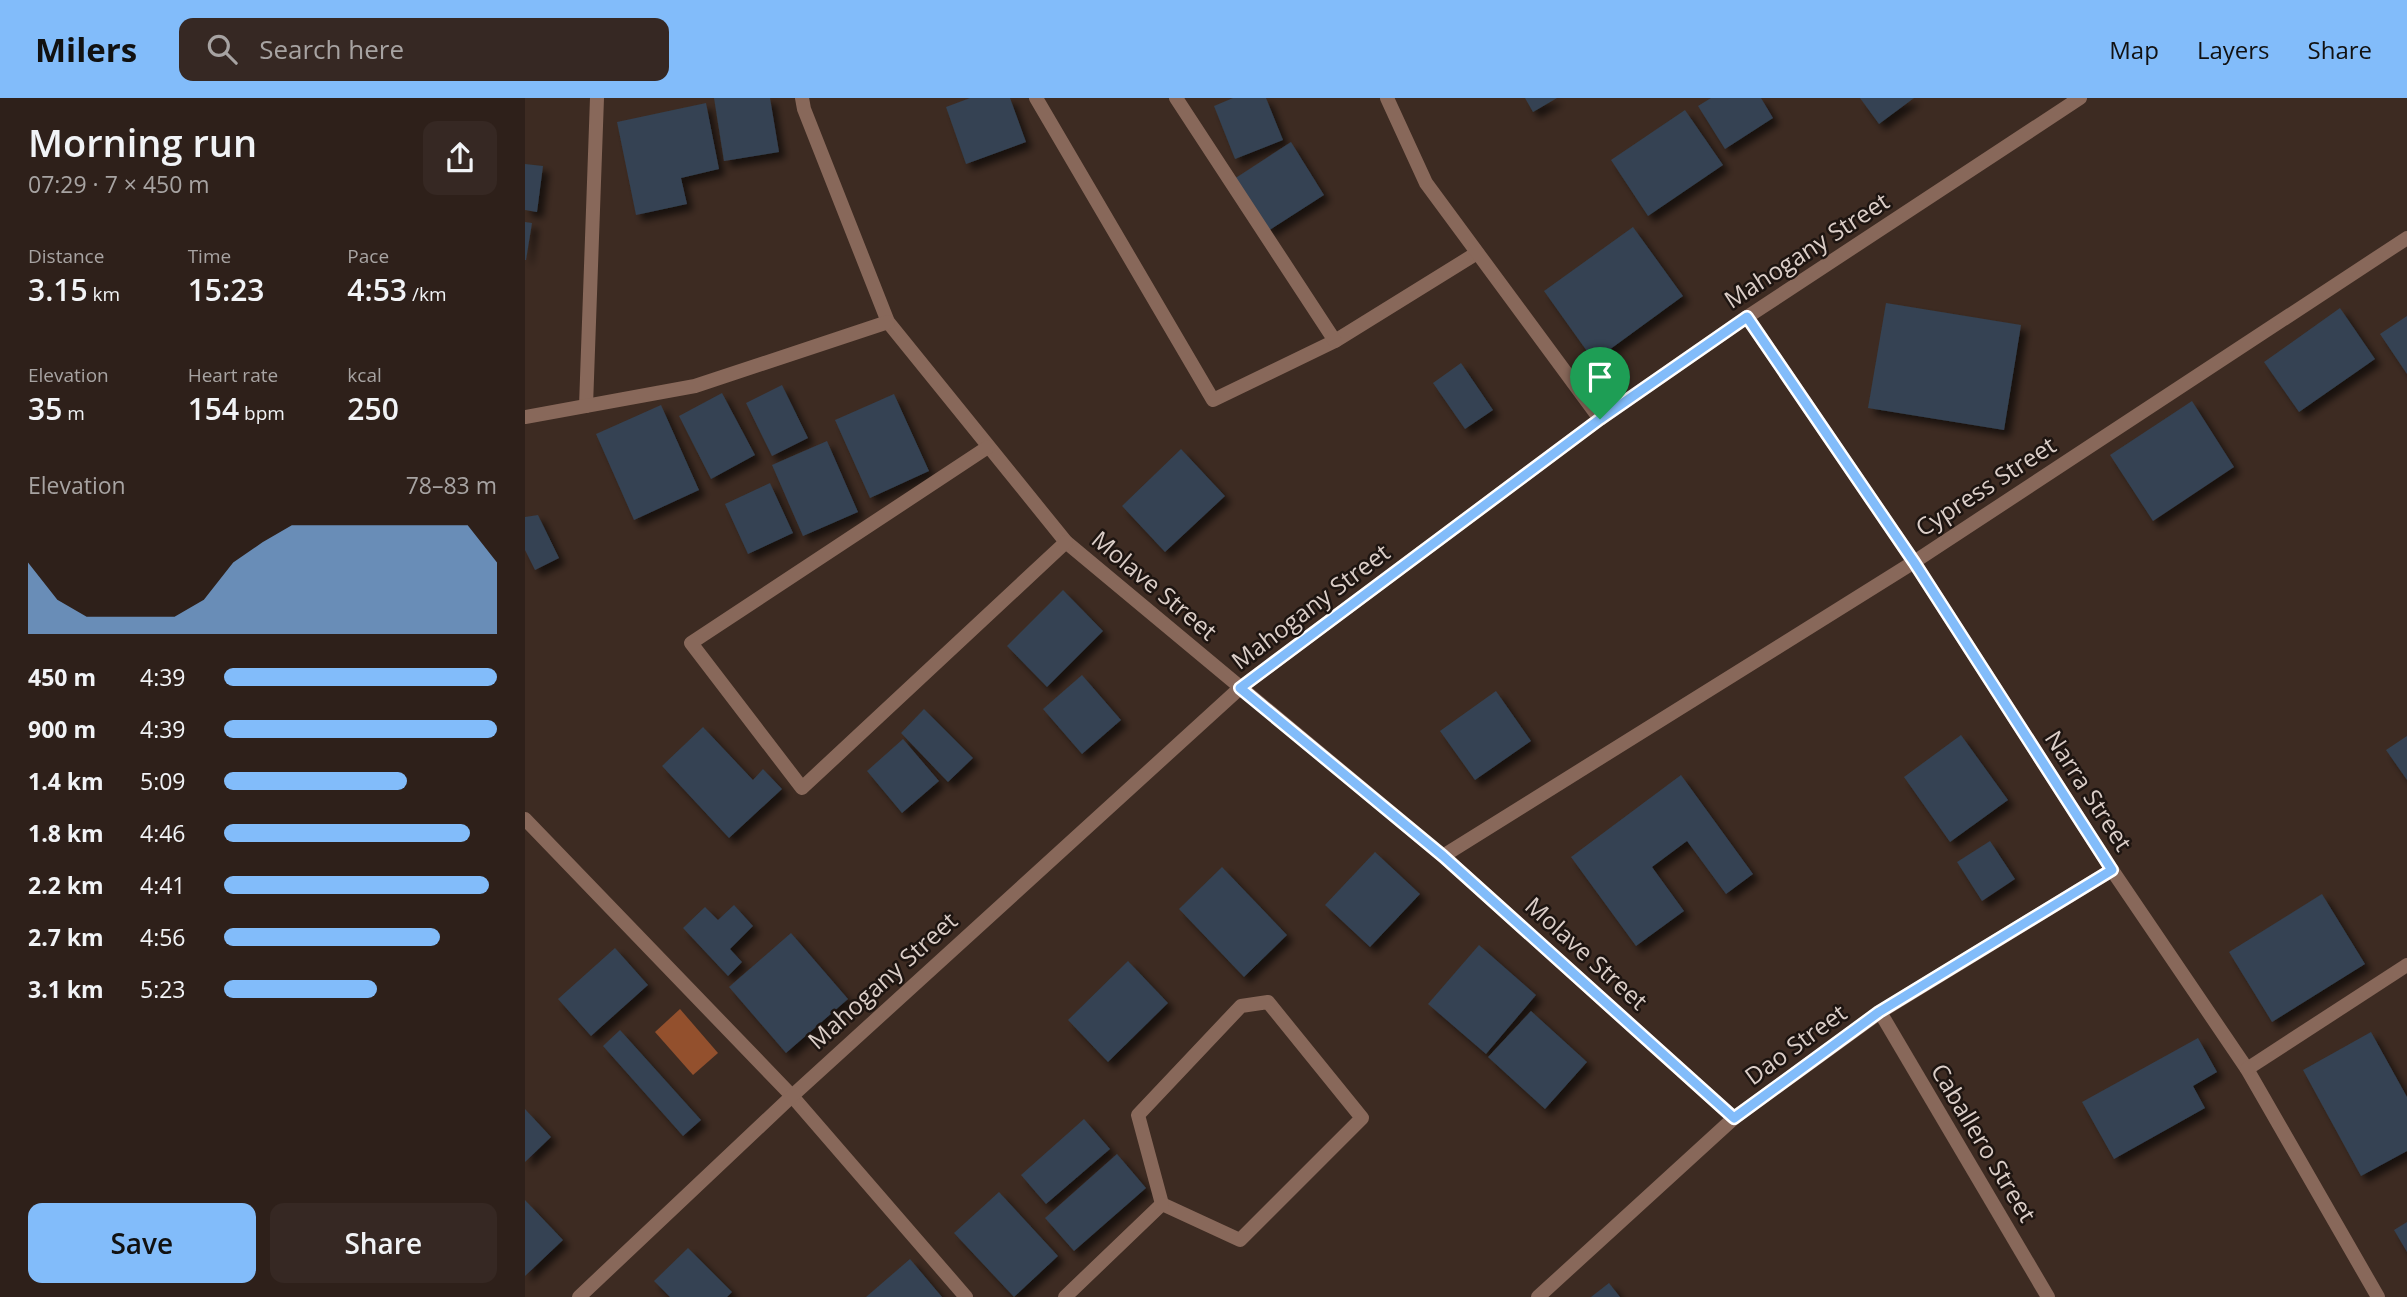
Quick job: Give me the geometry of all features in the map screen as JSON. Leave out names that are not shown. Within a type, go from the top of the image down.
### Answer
[{"type":"street","points":[[586,406],[597,98]]},
{"type":"street","name":"Molave Street","points":[[802,98],[888,322],[1066,542],[1443,856],[1734,1118]]},
{"type":"street","points":[[1036,98],[1213,400],[1335,341],[1477,253]]},
{"type":"street","points":[[1176,98],[1335,341]]},
{"type":"street","points":[[1387,98],[1426,183],[1600,419]]},
{"type":"street","name":"Mahogany Street","points":[[579,1297],[792,1096],[1240,688],[1600,419],[1747,317],[2080,98]]},
{"type":"street","name":"Cypress Street","points":[[1443,856],[1914,562],[2407,238]]},
{"type":"street","name":"Narra Street","points":[[1747,317],[1914,562],[2112,870],[2247,1069],[2378,1297]]},
{"type":"street","points":[[525,417],[695,386],[888,322]]},
{"type":"street","points":[[988,447],[691,643],[802,788],[1066,542]]},
{"type":"street","points":[[525,819],[792,1096],[966,1297]]},
{"type":"street","name":"Dao Street","points":[[1538,1297],[1734,1118],[1879,1012],[2112,870]]},
{"type":"street","points":[[2247,1069],[2407,965]]},
{"type":"street","points":[[1268,1002],[1362,1118],[1240,1240],[1162,1204],[1138,1115],[1241,1006],[1268,1002]]},
{"type":"street","name":"Caballero Street","points":[[1879,1012],[2048,1297]]},
{"type":"street","points":[[1065,1297],[1162,1204]]},
{"type":"shaded area","points":[[680,1009],[718,1053],[693,1075],[655,1032]]},
{"type":"building","points":[[714,98],[770,98],[779,152],[724,161]]},
{"type":"building","points":[[970,98],[1010,98],[1026,142],[966,164],[946,107]]},
{"type":"building","points":[[1233,98],[1266,98],[1283,140],[1235,159],[1214,106]]},
{"type":"building","points":[[1525,98],[1557,98],[1533,112]]},
{"type":"building","points":[[1711,98],[1761,98],[1773,118],[1725,149],[1698,106]]},
{"type":"building","points":[[1860,98],[1914,98],[1879,124]]},
{"type":"building","points":[[706,103],[719,169],[681,178],[687,204],[636,215],[617,122]]},
{"type":"building","points":[[1685,110],[1723,165],[1648,216],[1611,160]]},
{"type":"building","points":[[1291,142],[1324,195],[1268,231],[1234,179]]},
{"type":"building","points":[[525,164],[543,166],[537,212],[525,210]]},
{"type":"building","points":[[525,222],[532,223],[526,260],[525,260]]},
{"type":"building","points":[[1633,227],[1683,296],[1594,361],[1544,291]]},
{"type":"building","points":[[1886,303],[2021,325],[2004,430],[1868,408]]},
{"type":"building","points":[[2340,308],[2375,359],[2299,412],[2264,362]]},
{"type":"building","points":[[2407,316],[2407,374],[2380,334]]},
{"type":"building","points":[[1461,363],[1493,410],[1465,429],[1433,383]]},
{"type":"building","points":[[782,385],[808,438],[772,456],[746,403]]},
{"type":"building","points":[[722,393],[755,455],[711,479],[679,416]]},
{"type":"building","points":[[894,394],[929,471],[870,498],[835,420]]},
{"type":"building","points":[[2192,401],[2234,467],[2153,521],[2110,455]]},
{"type":"building","points":[[661,405],[699,490],[634,520],[596,434]]},
{"type":"building","points":[[827,441],[858,512],[803,536],[772,465]]},
{"type":"building","points":[[1181,449],[1225,496],[1165,552],[1122,506]]},
{"type":"building","points":[[770,483],[793,533],[748,554],[725,504]]},
{"type":"building","points":[[538,515],[559,558],[535,570],[525,550],[525,517]]},
{"type":"building","points":[[1063,590],[1103,631],[1047,687],[1007,646]]},
{"type":"building","points":[[1082,675],[1121,720],[1082,754],[1043,709]]},
{"type":"building","points":[[1496,691],[1531,741],[1475,780],[1440,731]]},
{"type":"building","points":[[924,709],[973,758],[948,782],[901,733]]},
{"type":"building","points":[[703,727],[753,780],[763,769],[782,789],[729,838],[662,766]]},
{"type":"building","points":[[1961,735],[2008,800],[1950,842],[1904,777]]},
{"type":"building","points":[[2407,736],[2407,780],[2386,750]]},
{"type":"building","points":[[903,739],[939,781],[902,813],[867,771]]},
{"type":"building","points":[[1681,775],[1753,874],[1726,894],[1687,841],[1652,867],[1684,911],[1636,946],[1571,857]]},
{"type":"building","points":[[1990,841],[2015,879],[1982,901],[1957,862]]},
{"type":"building","points":[[1375,852],[1420,894],[1370,947],[1325,905]]},
{"type":"building","points":[[1222,867],[1287,935],[1244,977],[1179,909]]},
{"type":"building","points":[[2322,894],[2365,964],[2272,1022],[2229,952]]},
{"type":"building","points":[[734,905],[753,926],[730,949],[742,962],[728,976],[683,928],[705,907],[718,920]]},
{"type":"building","points":[[791,933],[848,999],[786,1053],[729,987]]},
{"type":"building","points":[[1479,945],[1536,995],[1486,1054],[1428,1004]]},
{"type":"building","points":[[615,948],[648,985],[591,1036],[558,999]]},
{"type":"building","points":[[1128,961],[1168,1003],[1108,1062],[1068,1020]]},
{"type":"building","points":[[1531,1011],[1587,1062],[1545,1109],[1488,1057]]},
{"type":"building","points":[[620,1030],[701,1120],[683,1136],[603,1046]]},
{"type":"building","points":[[2371,1032],[2407,1097],[2407,1151],[2361,1176],[2303,1070]]},
{"type":"building","points":[[2198,1038],[2217,1072],[2193,1086],[2205,1108],[2114,1159],[2082,1102]]},
{"type":"building","points":[[525,1109],[551,1137],[525,1162]]},
{"type":"building","points":[[1084,1119],[1110,1149],[1046,1204],[1021,1175]]},
{"type":"building","points":[[1117,1154],[1146,1188],[1074,1251],[1045,1218]]},
{"type":"building","points":[[999,1192],[1058,1256],[1014,1297],[954,1233]]},
{"type":"building","points":[[525,1200],[563,1240],[525,1276]]},
{"type":"building","points":[[2407,1222],[2407,1252],[2394,1230]]},
{"type":"building","points":[[688,1248],[732,1292],[727,1297],[670,1297],[654,1281]]},
{"type":"building","points":[[910,1259],[942,1297],[866,1297]]},
{"type":"building","points":[[1609,1283],[1620,1297],[1591,1297]]},
{"type":"route","points":[[1747,317],[1914,562],[2112,870],[1879,1012],[1734,1118],[1443,856],[1240,688],[1600,419],[1747,317]]}]
